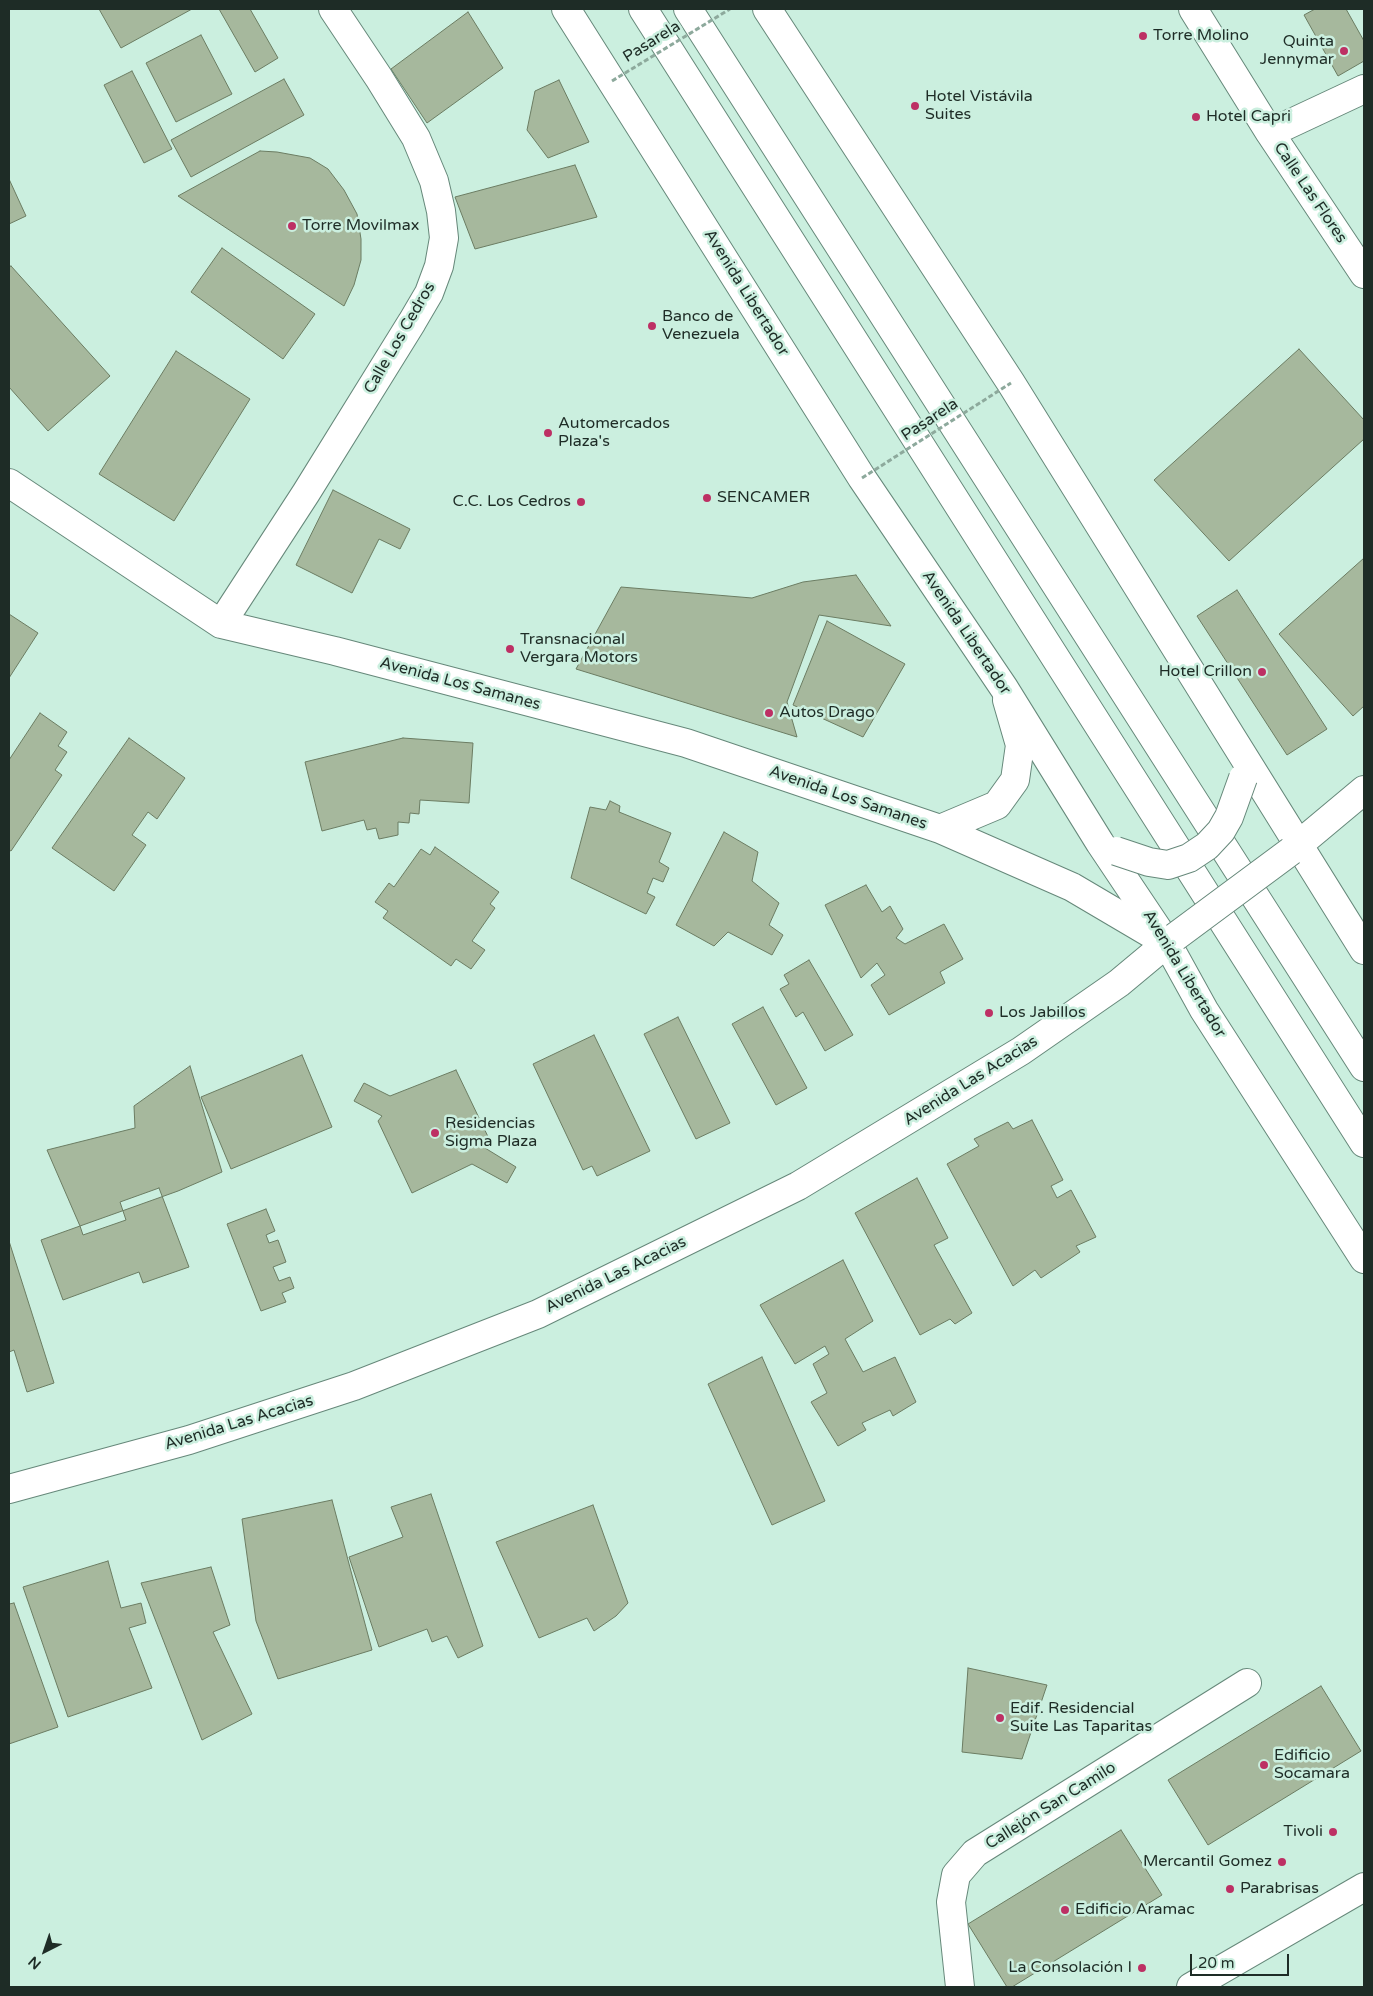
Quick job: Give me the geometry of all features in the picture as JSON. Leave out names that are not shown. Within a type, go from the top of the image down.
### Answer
[{"type":"main road","name":"Calle Los Cedros","points":[[221,624],[396,350],[429,293],[439,266],[444,238],[441,211],[434,182],[416,138],[334,9]]},
{"type":"main road","name":"Avenida Libertador","points":[[566,9],[862,478],[1171,940],[1204,1010],[1364,1259]]},
{"type":"main road","points":[[643,9],[1364,1143]]},
{"type":"main road","points":[[688,9],[1364,1067]]},
{"type":"main road","points":[[767,9],[1010,383],[1245,769],[1295,848],[1364,950]]},
{"type":"main road","name":"Calle Las Flores","points":[[1193,9],[1270,133],[1364,274]]},
{"type":"main road","points":[[1270,133],[1364,89]]},
{"type":"main road","name":"Avenida Los Samanes","points":[[9,483],[221,624],[335,651],[686,744],[940,829],[1072,887],[1171,940]]},
{"type":"main road","name":"Avenida Los Samanes","points":[[940,829],[997,805],[1015,780],[1020,745],[1004,688]]},
{"type":"main road","points":[[1108,847],[1150,862],[1168,865],[1189,858],[1207,846],[1222,830],[1229,817],[1245,769]]},
{"type":"main road","points":[[1295,848],[1364,790]]},
{"type":"main road","name":"Avenida Las Acacias","points":[[9,1488],[189,1440],[354,1386],[538,1314],[798,1186],[1021,1051],[1119,983],[1171,940],[1295,848]]},
{"type":"main road","name":"Callejón San Camilo","points":[[960,1987],[951,1902],[956,1875],[975,1853],[1247,1683]]},
{"type":"main road","points":[[1191,1987],[1364,1887]]},
{"type":"path","name":"Pasarela","points":[[612,81],[730,9]]},
{"type":"path","name":"Pasarela","points":[[862,478],[1010,383]]},
{"type":"building","points":[[99,9],[192,9],[121,48]]},
{"type":"building","points":[[219,9],[250,9],[278,58],[255,72]]},
{"type":"building","name":"Quinta Jennymar","points":[[1315,9],[1346,9],[1364,41],[1364,61],[1338,76],[1304,15]]},
{"type":"building","points":[[468,12],[503,68],[427,123],[391,69]]},
{"type":"building","points":[[201,35],[232,94],[176,122],[146,63]]},
{"type":"building","points":[[132,71],[172,149],[144,163],[104,85]]},
{"type":"building","points":[[284,79],[304,115],[191,177],[171,140]]},
{"type":"building","points":[[559,80],[589,142],[548,158],[527,130],[535,91]]},
{"type":"building","name":"Torre Movilmax","points":[[260,151],[310,158],[328,169],[344,190],[357,214],[361,239],[361,260],[354,285],[344,306],[178,196]]},
{"type":"building","points":[[575,165],[597,217],[475,249],[455,197]]},
{"type":"building","points":[[9,179],[26,216],[9,224]]},
{"type":"building","points":[[222,248],[315,314],[283,359],[191,292]]},
{"type":"building","points":[[11,266],[110,376],[48,431],[9,387],[9,267]]},
{"type":"building","points":[[1299,349],[1364,420],[1364,439],[1229,561],[1154,480]]},
{"type":"building","points":[[176,351],[250,399],[174,521],[99,474]]},
{"type":"building","points":[[333,490],[410,529],[400,549],[379,539],[352,593],[296,565]]},
{"type":"building","points":[[1364,558],[1364,706],[1353,716],[1279,634]]},
{"type":"building","points":[[856,575],[891,626],[819,615],[787,702],[797,737],[576,669],[621,587],[752,598],[803,582]]},
{"type":"building","name":"Hotel Crillon","points":[[1237,590],[1327,729],[1287,755],[1197,616]]},
{"type":"building","points":[[9,614],[38,633],[9,678]]},
{"type":"building","points":[[827,621],[905,664],[863,737],[793,705]]},
{"type":"building","points":[[40,713],[67,732],[58,746],[67,752],[55,770],[62,775],[11,851],[9,850],[9,760]]},
{"type":"building","points":[[129,738],[185,778],[157,819],[148,812],[132,835],[146,845],[114,891],[52,848]]},
{"type":"building","points":[[403,738],[473,743],[469,803],[420,800],[419,814],[410,813],[409,823],[398,822],[398,835],[379,839],[376,828],[367,830],[364,820],[322,831],[305,762]]},
{"type":"building","points":[[610,801],[620,806],[619,812],[671,833],[659,862],[669,868],[663,882],[653,878],[647,893],[655,897],[646,914],[571,878],[590,807],[606,810]]},
{"type":"building","points":[[724,832],[758,852],[752,881],[779,903],[769,925],[783,935],[772,955],[728,932],[714,946],[676,925]]},
{"type":"building","points":[[435,847],[499,892],[490,904],[495,908],[472,941],[485,950],[471,969],[456,959],[451,966],[383,918],[388,911],[375,902],[389,883],[394,887],[421,849],[430,855]]},
{"type":"building","points":[[866,885],[882,912],[890,906],[903,929],[896,938],[905,944],[944,924],[963,959],[940,972],[945,983],[889,1015],[871,985],[885,975],[877,963],[861,978],[825,905]]},
{"type":"building","points":[[809,960],[853,1035],[825,1051],[803,1012],[796,1017],[780,989],[789,984],[784,975]]},
{"type":"building","points":[[763,1007],[807,1088],[776,1105],[732,1024]]},
{"type":"building","points":[[678,1017],[730,1123],[696,1139],[644,1034]]},
{"type":"building","points":[[594,1035],[650,1151],[597,1176],[592,1166],[583,1170],[533,1064]]},
{"type":"building","points":[[302,1055],[332,1127],[231,1169],[201,1097]]},
{"type":"building","points":[[190,1066],[222,1172],[178,1191],[80,1226],[47,1150],[135,1128],[134,1106]]},
{"type":"building","name":"Residencias Sigma Plaza","points":[[456,1070],[492,1145],[485,1148],[516,1167],[507,1183],[472,1164],[412,1193],[378,1121],[382,1116],[354,1101],[364,1083],[390,1096]]},
{"type":"building","points":[[1032,1120],[1063,1180],[1051,1186],[1057,1198],[1071,1190],[1096,1237],[1076,1246],[1080,1252],[1041,1278],[1035,1270],[1013,1286],[947,1164],[979,1146],[974,1139],[1008,1122],[1013,1129]]},
{"type":"building","points":[[917,1178],[948,1238],[934,1245],[972,1313],[955,1324],[950,1319],[920,1335],[855,1213]]},
{"type":"building","points":[[159,1188],[189,1267],[143,1283],[139,1272],[63,1300],[41,1240],[80,1226],[83,1235],[126,1220],[120,1202]]},
{"type":"building","points":[[266,1209],[275,1231],[266,1235],[269,1243],[278,1240],[286,1262],[273,1267],[279,1281],[290,1277],[294,1288],[282,1293],[286,1302],[261,1311],[227,1224]]},
{"type":"building","points":[[9,1241],[54,1383],[27,1392],[14,1350],[9,1352]]},
{"type":"building","points":[[843,1260],[873,1321],[845,1339],[863,1372],[895,1357],[916,1402],[893,1416],[890,1410],[862,1423],[866,1430],[838,1446],[811,1402],[827,1393],[813,1364],[829,1354],[825,1346],[795,1364],[760,1305]]},
{"type":"building","points":[[762,1357],[825,1501],[772,1525],[708,1384]]},
{"type":"building","points":[[431,1494],[483,1646],[458,1658],[447,1636],[432,1642],[427,1629],[379,1647],[349,1557],[403,1537],[391,1507]]},
{"type":"building","points":[[332,1500],[372,1650],[278,1679],[256,1621],[242,1519]]},
{"type":"building","points":[[593,1505],[628,1603],[616,1616],[594,1631],[587,1618],[539,1638],[496,1542]]},
{"type":"building","points":[[108,1561],[121,1608],[141,1603],[146,1623],[129,1628],[152,1688],[68,1717],[23,1587]]},
{"type":"building","points":[[211,1567],[230,1625],[213,1632],[252,1714],[202,1740],[141,1583]]},
{"type":"building","points":[[14,1603],[58,1727],[9,1744],[9,1604]]},
{"type":"building","name":"Edif. Residencial Suite Las Taparitas","points":[[968,1668],[1047,1685],[1022,1759],[962,1752]]},
{"type":"building","name":"Edificio Socamara","points":[[1321,1686],[1361,1751],[1208,1845],[1168,1780]]},
{"type":"building","name":"Edificio Aramac","points":[[1121,1830],[1162,1895],[1012,1987],[1007,1987],[968,1924]]},
{"type":"place","name":"Torre Molino","points":[[1143,36]]},
{"type":"place","name":"Quinta Jennymar","points":[[1344,51]]},
{"type":"place","name":"Hotel Vistávila Suites","points":[[915,106]]},
{"type":"place","name":"Hotel Capri","points":[[1196,117]]},
{"type":"place","name":"Torre Movilmax","points":[[292,226]]},
{"type":"place","name":"Banco de Venezuela","points":[[652,326]]},
{"type":"place","name":"Automercados Plaza's","points":[[548,433]]},
{"type":"place","name":"SENCAMER","points":[[707,498]]},
{"type":"place","name":"C.C. Los Cedros","points":[[581,502]]},
{"type":"place","name":"Transnacional Vergara Motors","points":[[510,649]]},
{"type":"place","name":"Hotel Crillon","points":[[1262,672]]},
{"type":"place","name":"Autos Drago","points":[[769,713]]},
{"type":"place","name":"Los Jabillos","points":[[989,1013]]},
{"type":"place","name":"Residencias Sigma Plaza","points":[[435,1133]]},
{"type":"place","name":"Edif. Residencial Suite Las Taparitas","points":[[1000,1718]]},
{"type":"place","name":"Edificio Socamara","points":[[1264,1765]]},
{"type":"place","name":"Tivoli","points":[[1333,1832]]},
{"type":"place","name":"Mercantil Gomez","points":[[1282,1862]]},
{"type":"place","name":"Parabrisas","points":[[1230,1889]]},
{"type":"place","name":"Edificio Aramac","points":[[1065,1910]]},
{"type":"place","name":"La Consolación I","points":[[1142,1968]]}]
